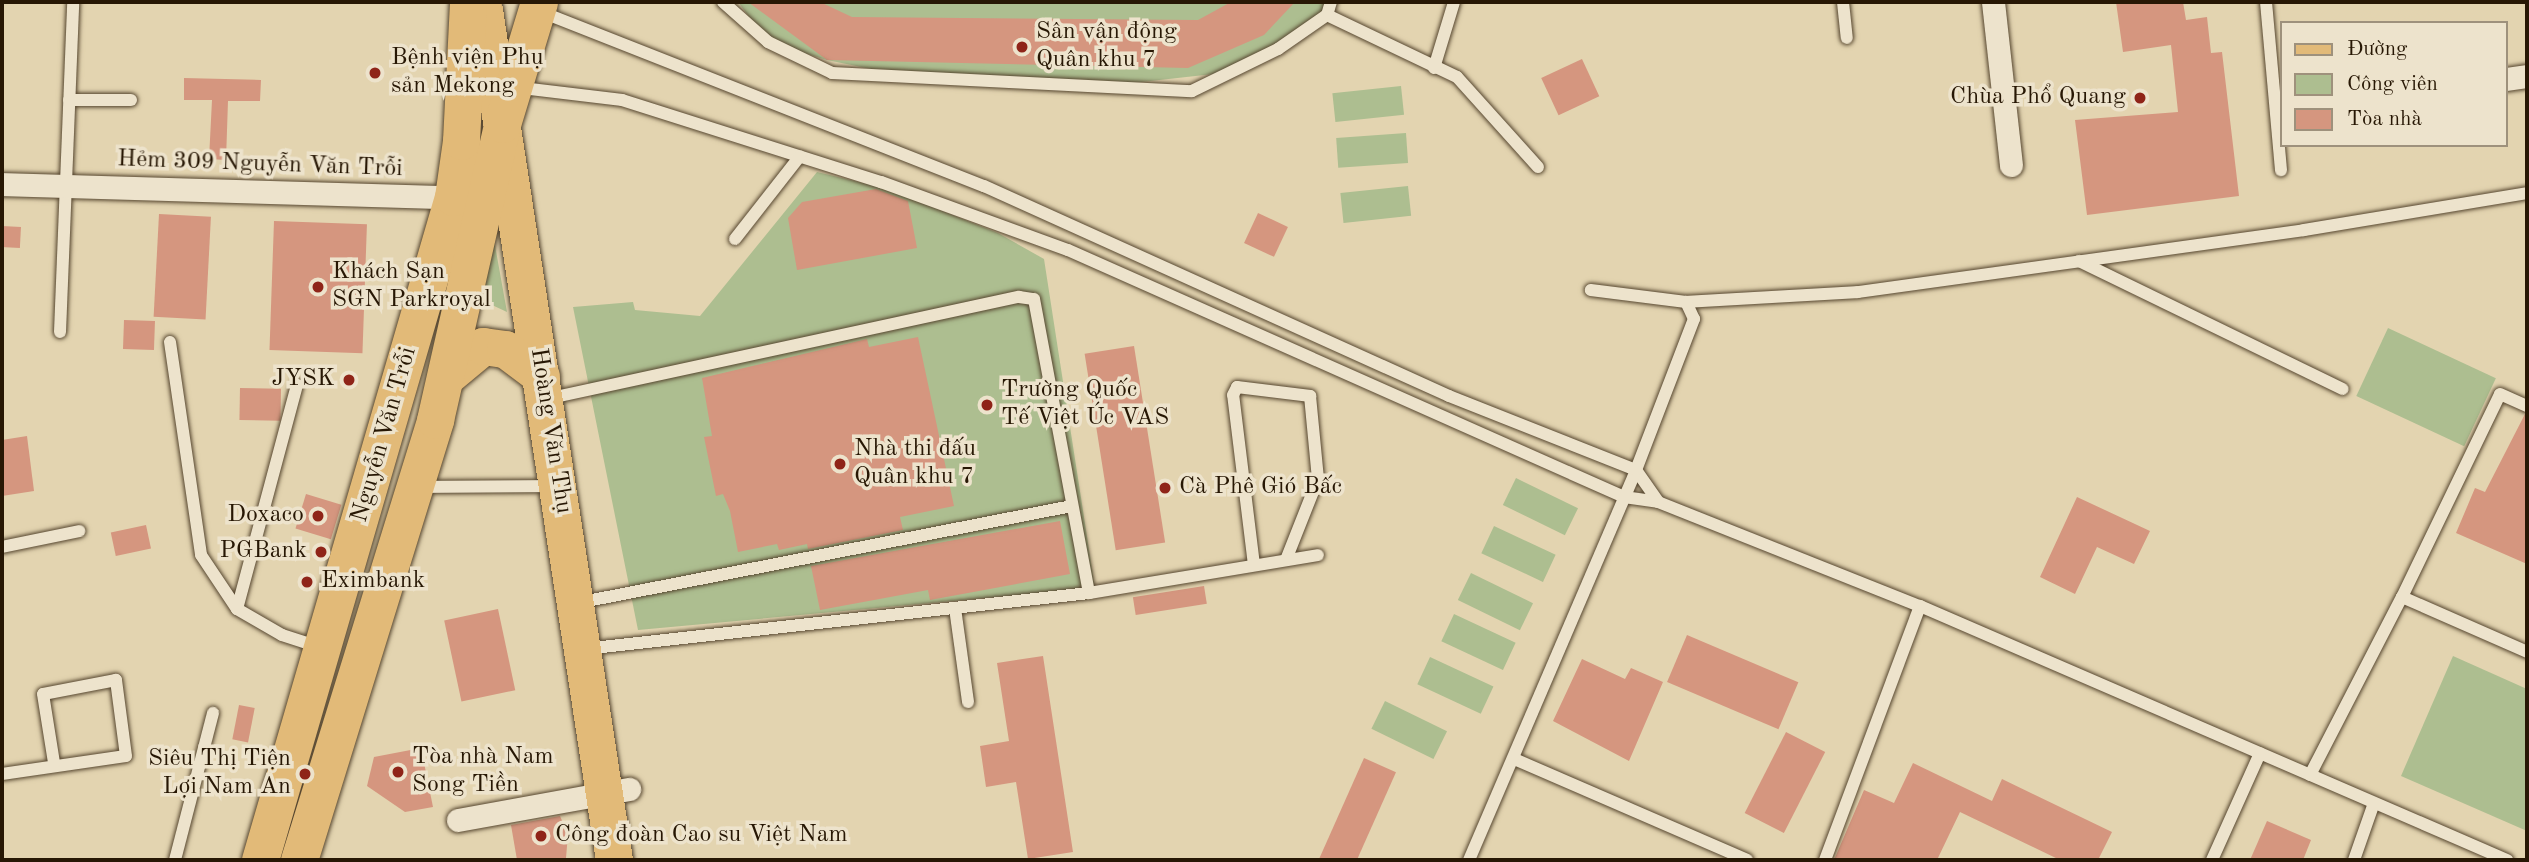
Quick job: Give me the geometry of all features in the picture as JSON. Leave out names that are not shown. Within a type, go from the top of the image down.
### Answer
[{"type":"main road","name":"Nguyễn Văn Trỗi","points":[[260,860],[453,197],[461,141],[468,2]]},
{"type":"main road","name":"Hoàng Văn Thụ","points":[[483,2],[502,124],[587,601],[617,791],[640,860]]},
{"type":"main road","name":"Nguyễn Văn Trỗi","points":[[299,860],[447,376],[502,124],[522,77],[538,6]]},
{"type":"main road","name":"Hoàng Văn Thụ","points":[[522,77],[558,486],[587,601]]},
{"type":"main road","points":[[447,376],[483,346],[505,349],[550,390]]},
{"type":"main road","points":[[323,648],[360,662]]},
{"type":"main road","name":"Hoàng Văn Thụ","points":[[614,860],[617,791]]},
{"type":"street","points":[[1993,2],[2011,165]]},
{"type":"street","points":[[2508,79],[2527,76]]},
{"type":"street","name":"Hẻm 309 Nguyễn Văn Trỗi","points":[[2,184],[453,197]]},
{"type":"street","points":[[458,820],[617,791]]},
{"type":"lane","points":[[60,332],[73,2]]},
{"type":"lane","points":[[723,2],[768,42],[832,73],[1192,91],[1240,71],[1327,15],[1331,2]]},
{"type":"lane","points":[[1434,68],[1454,2]]},
{"type":"lane","points":[[1843,2],[1847,38]]},
{"type":"lane","points":[[2266,2],[2281,170]]},
{"type":"lane","points":[[538,6],[984,187],[1449,396],[1636,470],[1658,502]]},
{"type":"lane","points":[[1327,15],[1457,77],[1538,167]]},
{"type":"lane","points":[[522,77],[622,100],[800,156],[1068,250],[1624,497],[1658,502],[1920,606],[2507,860]]},
{"type":"lane","points":[[69,100],[131,100]]},
{"type":"lane","points":[[735,239],[800,156]]},
{"type":"lane","points":[[1591,290],[1686,302],[1858,292],[2527,193]]},
{"type":"lane","points":[[2078,260],[2343,389]]},
{"type":"lane","points":[[550,390],[1019,297],[1034,299],[1089,593]]},
{"type":"lane","points":[[1469,860],[1636,470],[1691,328],[1692,309],[1686,302]]},
{"type":"lane","points":[[170,342],[201,555],[237,609],[282,635],[323,648]]},
{"type":"lane","points":[[237,609],[297,385]]},
{"type":"lane","points":[[1254,565],[1233,395],[1237,387],[1310,396],[1318,479],[1286,560]]},
{"type":"lane","points":[[2310,775],[2402,597],[2500,394],[2527,406]]},
{"type":"lane","points":[[414,487],[558,486]]},
{"type":"lane","points":[[587,601],[1072,506]]},
{"type":"lane","points":[[2,547],[79,531]]},
{"type":"lane","points":[[594,648],[1089,593],[1318,555]]},
{"type":"lane","points":[[2402,597],[2527,652]]},
{"type":"lane","points":[[1825,860],[1920,606]]},
{"type":"lane","points":[[955,608],[968,702]]},
{"type":"lane","points":[[2,774],[54,763],[126,756],[116,680],[43,694],[54,763]]},
{"type":"lane","points":[[176,860],[213,713]]},
{"type":"lane","points":[[2212,860],[2260,753]]},
{"type":"lane","points":[[1514,759],[1747,860]]},
{"type":"lane","points":[[2354,860],[2374,803]]},
{"type":"green space","name":"Sân vận động Quân khu 7","points":[[738,2],[1332,2],[1327,15],[1240,71],[1097,87],[910,77],[827,60],[768,42]]},
{"type":"green space","points":[[1401,86],[1404,115],[1335,122],[1332,93]]},
{"type":"green space","points":[[1406,133],[1408,163],[1338,168],[1336,138]]},
{"type":"green space","name":"Nhà thi đấu Quân khu 7","points":[[817,172],[884,188],[998,233],[1044,259],[1095,588],[638,630],[573,307],[633,302],[635,310],[700,316]]},
{"type":"green space","points":[[1408,186],[1411,216],[1344,223],[1340,193]]},
{"type":"green space","points":[[494,240],[507,312],[492,305],[473,310]]},
{"type":"green space","points":[[2388,328],[2496,378],[2464,446],[2356,396]]},
{"type":"green space","points":[[1516,478],[1578,508],[1565,535],[1503,505]]},
{"type":"green space","points":[[1494,526],[1556,555],[1543,582],[1481,553]]},
{"type":"green space","points":[[1471,573],[1533,603],[1520,630],[1458,600]]},
{"type":"green space","points":[[1454,614],[1516,643],[1503,670],[1441,641]]},
{"type":"green space","points":[[2453,656],[2527,689],[2527,831],[2401,776]]},
{"type":"green space","points":[[1430,657],[1493,687],[1481,714],[1417,684]]},
{"type":"green space","points":[[1385,701],[1447,731],[1433,759],[1371,729]]},
{"type":"building","name":"Sân vận động Quân khu 7","points":[[748,2],[820,2],[852,17],[1198,20],[1231,2],[1295,2],[1264,35],[1188,68],[827,60]]},
{"type":"building","points":[[2116,2],[2183,2],[2186,20],[2207,17],[2211,53],[2222,52],[2239,196],[2087,215],[2075,120],[2178,112],[2171,45],[2123,52]]},
{"type":"building","points":[[1582,59],[1599,96],[1559,115],[1541,78]]},
{"type":"building","points":[[184,78],[261,80],[260,101],[228,101],[226,160],[209,159],[212,100],[184,100]]},
{"type":"building","points":[[876,189],[908,201],[917,248],[797,270],[788,218],[802,202]]},
{"type":"building","points":[[1258,213],[1288,227],[1274,257],[1244,243]]},
{"type":"building","points":[[159,214],[211,217],[206,320],[154,317]]},
{"type":"building","name":"Khách Sạn SGN Parkroyal","points":[[274,221],[367,224],[362,353],[269,350]]},
{"type":"building","points":[[2,226],[21,227],[20,248],[2,247]]},
{"type":"building","points":[[124,320],[155,321],[154,350],[123,349]]},
{"type":"building","points":[[918,337],[954,506],[900,517],[903,530],[808,549],[807,544],[779,550],[777,544],[738,552],[730,511],[723,494],[716,496],[704,437],[712,436],[702,378],[867,339],[869,347]]},
{"type":"building","points":[[1134,346],[1165,543],[1116,550],[1085,354]]},
{"type":"building","points":[[240,388],[281,389],[280,421],[239,420]]},
{"type":"building","points":[[2525,414],[2527,564],[2456,533],[2475,488],[2485,492]]},
{"type":"building","points":[[27,436],[34,491],[2,496],[2,440]]},
{"type":"building","name":"Doxaco","points":[[306,494],[341,505],[331,539],[295,528]]},
{"type":"building","points":[[2077,497],[2150,531],[2134,564],[2097,547],[2075,594],[2040,577]]},
{"type":"building","points":[[1060,521],[1070,574],[930,600],[928,590],[820,610],[811,566]]},
{"type":"building","points":[[146,525],[151,548],[116,556],[111,532]]},
{"type":"building","points":[[1204,586],[1207,604],[1136,615],[1133,597]]},
{"type":"building","points":[[498,609],[515,690],[461,702],[444,620]]},
{"type":"building","points":[[1687,635],[1798,682],[1778,729],[1667,682]]},
{"type":"building","points":[[1043,656],[1073,852],[1028,859],[1016,782],[986,787],[980,746],[1009,741],[997,663]]},
{"type":"building","points":[[1582,659],[1625,679],[1631,668],[1663,682],[1629,761],[1553,721]]},
{"type":"building","points":[[239,705],[255,708],[248,742],[232,739]]},
{"type":"building","points":[[1786,732],[1825,752],[1784,833],[1745,813]]},
{"type":"building","name":"Tòa nhà Nam Song Tiền","points":[[421,748],[433,807],[405,812],[367,786],[374,757]]},
{"type":"building","points":[[1364,758],[1396,772],[1357,860],[1319,859]]},
{"type":"building","points":[[1913,763],[1992,801],[2002,779],[2112,832],[2098,860],[2060,860],[1960,812],[1937,860],[1834,860],[1864,790],[1894,803]]},
{"type":"building","name":"Công đoàn Cao su Việt Nam","points":[[560,816],[568,834],[566,858],[517,860],[511,825]]},
{"type":"building","points":[[2267,821],[2311,840],[2303,860],[2250,860]]},
{"type":"place","name":"Sân vận động Quân khu 7","points":[[1022,47]]},
{"type":"place","name":"Bệnh viện Phụ sản Mekong","points":[[375,73]]},
{"type":"place","name":"Chùa Phổ Quang","points":[[2140,98]]},
{"type":"place","name":"Khách Sạn SGN Parkroyal","points":[[318,287]]},
{"type":"place","name":"JYSK","points":[[349,380]]},
{"type":"place","name":"Trường Quốc Tế Việt Úc VAS","points":[[987,405]]},
{"type":"place","name":"Nhà thi đấu Quân khu 7","points":[[840,464]]},
{"type":"place","name":"Cà Phê Gió Bấc","points":[[1165,488]]},
{"type":"place","name":"Doxaco","points":[[318,516]]},
{"type":"place","name":"PGBank","points":[[321,552]]},
{"type":"place","name":"Eximbank","points":[[307,582]]},
{"type":"place","name":"Tòa nhà Nam Song Tiền","points":[[398,772]]},
{"type":"place","name":"Siêu Thị Tiện Lợi Nam An","points":[[305,774]]},
{"type":"place","name":"Công đoàn Cao su Việt Nam","points":[[541,836]]}]
